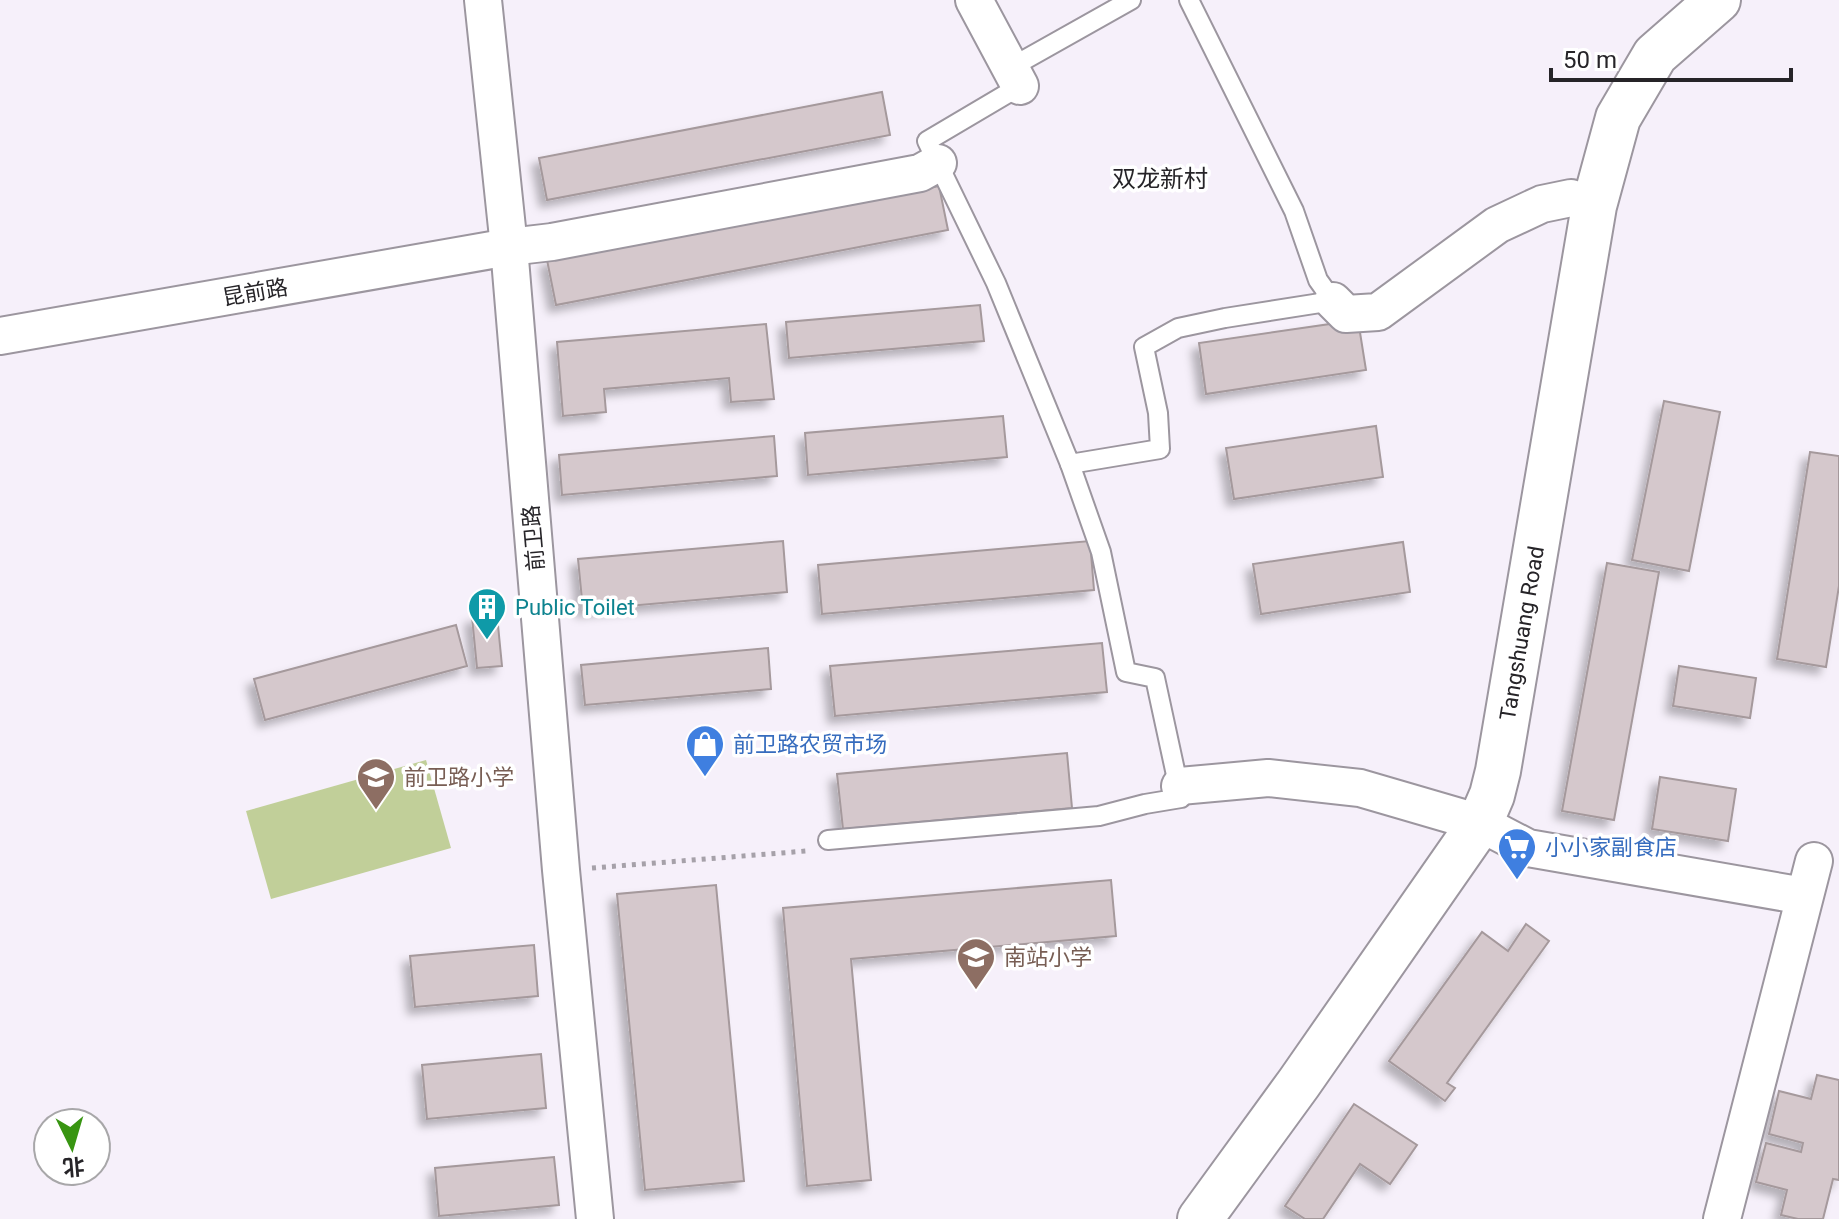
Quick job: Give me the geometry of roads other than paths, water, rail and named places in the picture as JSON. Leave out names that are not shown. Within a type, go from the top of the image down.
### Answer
[{"type":"street","name":"前卫路","points":[[483,0],[509,247],[561,870],[595,1219]]},
{"type":"street","points":[[974,0],[1015,77]]},
{"type":"street","name":"Tangshuang Road","points":[[1200,1219],[1480,823],[1492,795],[1594,206],[1618,118],[1655,55],[1718,0]]},
{"type":"street","name":"昆前路","points":[[0,336],[552,242],[920,173],[938,163]]},
{"type":"street","points":[[1333,301],[1346,314],[1378,312],[1497,225],[1542,204],[1571,198],[1594,206]]},
{"type":"street","points":[[1180,786],[1268,778],[1360,788],[1480,823],[1528,848],[1804,896]]},
{"type":"street","points":[[1722,1219],[1814,861]]},
{"type":"lane","points":[[828,840],[1099,816],[1181,798],[1155,678],[1126,672],[1101,552],[1070,464],[996,283],[927,141],[1015,77],[1131,0]]},
{"type":"lane","points":[[1070,464],[1160,449],[1158,413],[1144,347],[1178,328],[1333,301],[1318,280],[1294,211],[1189,0]]},
{"type":"place","name":"Public Toilet","points":[[487,641]]},
{"type":"place","name":"前卫路农贸市场","points":[[705,778]]},
{"type":"place","name":"前卫路小学","points":[[376,811]]},
{"type":"place","name":"小小家副食店","points":[[1517,881]]},
{"type":"place","name":"南站小学","points":[[976,991]]},
{"type":"district","name":"双龙新村","points":[[1160,179]]}]
